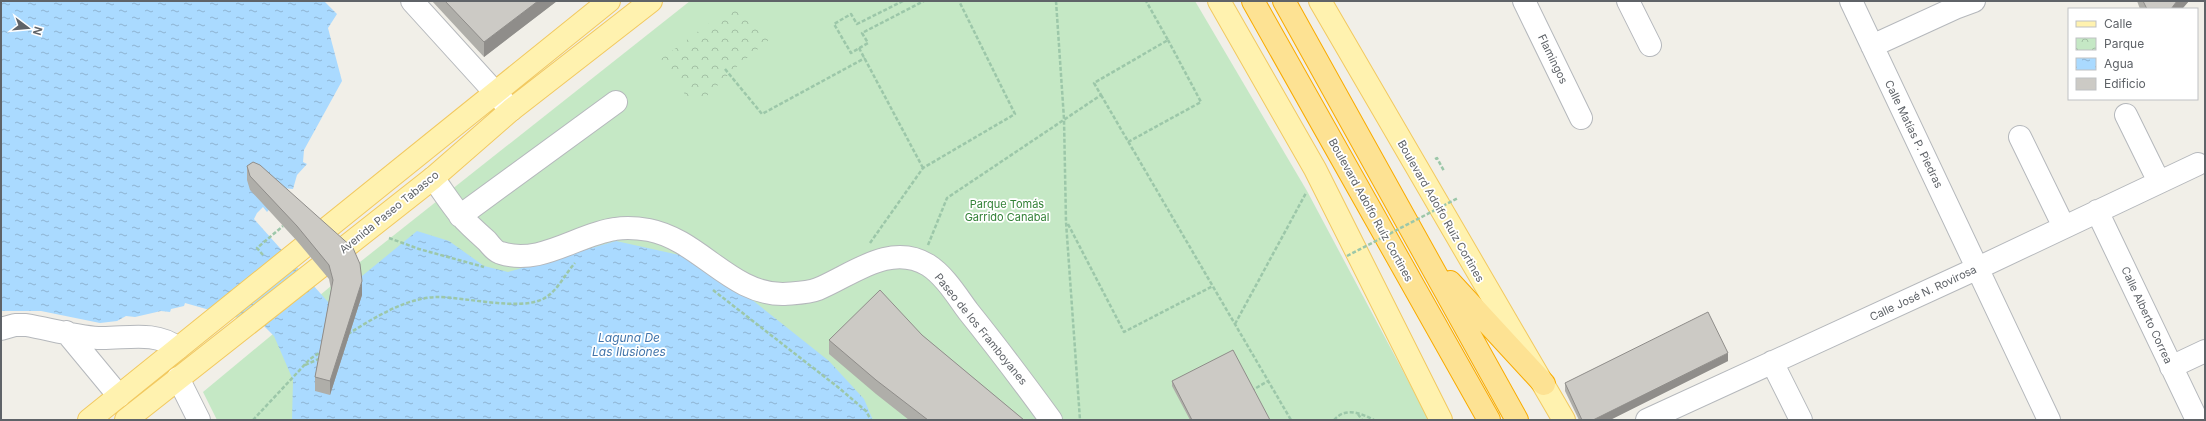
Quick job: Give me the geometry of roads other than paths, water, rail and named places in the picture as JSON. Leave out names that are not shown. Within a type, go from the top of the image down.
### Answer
[{"type":"highway","name":"Boulevard Adolfo Ruíz Cortines","points":[[1253,1],[1489,420]]},
{"type":"highway","points":[[1284,1],[1517,420]]},
{"type":"highway","points":[[1425,255],[1544,384]]},
{"type":"main road","points":[[89,420],[608,1]]},
{"type":"main road","name":"Avenida Paseo Tabasco","points":[[126,420],[433,178],[511,110],[651,1]]},
{"type":"main road","points":[[1219,1],[1315,169],[1441,420]]},
{"type":"main road","name":"Boulevard Adolfo Ruiz Cortines","points":[[1320,1],[1564,420]]},
{"type":"street","points":[[412,1],[496,91],[511,110]]},
{"type":"street","name":"Flamingos","points":[[1524,1],[1581,118]]},
{"type":"street","points":[[1628,1],[1650,45]]},
{"type":"street","name":"Calle Matías P. Piedras","points":[[1851,1],[2049,420]]},
{"type":"street","points":[[1872,46],[1955,8],[1974,1]]},
{"type":"street","points":[[460,216],[616,102]]},
{"type":"street","points":[[2126,115],[2160,182]]},
{"type":"street","points":[[2020,137],[2064,227]]},
{"type":"street","name":"Calle José N. Rovirosa","points":[[1647,420],[1978,268],[2198,164]]},
{"type":"street","name":"Paseo de los Framboyanes","points":[[433,178],[460,216],[498,253],[511,256],[530,255],[569,245],[614,229],[649,230],[668,236],[687,245],[733,279],[759,290],[782,294],[816,290],[875,260],[900,258],[921,262],[935,272],[957,296],[1051,420]]},
{"type":"street","name":"Calle Alberto Correa","points":[[2097,211],[2197,420]]},
{"type":"street","points":[[1,329],[15,325],[26,325],[98,338],[148,336],[163,339],[178,348]]},
{"type":"street","points":[[66,332],[119,396]]},
{"type":"street","points":[[2171,367],[2205,351]]},
{"type":"street","points":[[1772,362],[1801,420]]},
{"type":"street","points":[[178,378],[199,420]]},
{"type":"water","name":"Laguna De Las Ilusiones","points":[[1,1],[324,1],[337,14],[328,28],[342,81],[304,150],[303,162],[307,164],[297,175],[293,189],[282,188],[278,199],[267,212],[263,207],[254,219],[329,303],[417,231],[449,241],[484,266],[508,272],[616,241],[702,260],[829,361],[864,399],[873,420],[292,420],[293,380],[274,336],[263,325],[185,303],[184,306],[171,309],[170,312],[161,311],[135,317],[126,316],[117,321],[100,323],[41,311],[1,311]]},
{"type":"park label","name":"Parque Tomás Garrido Canabal","points":[[1007,210]]}]
